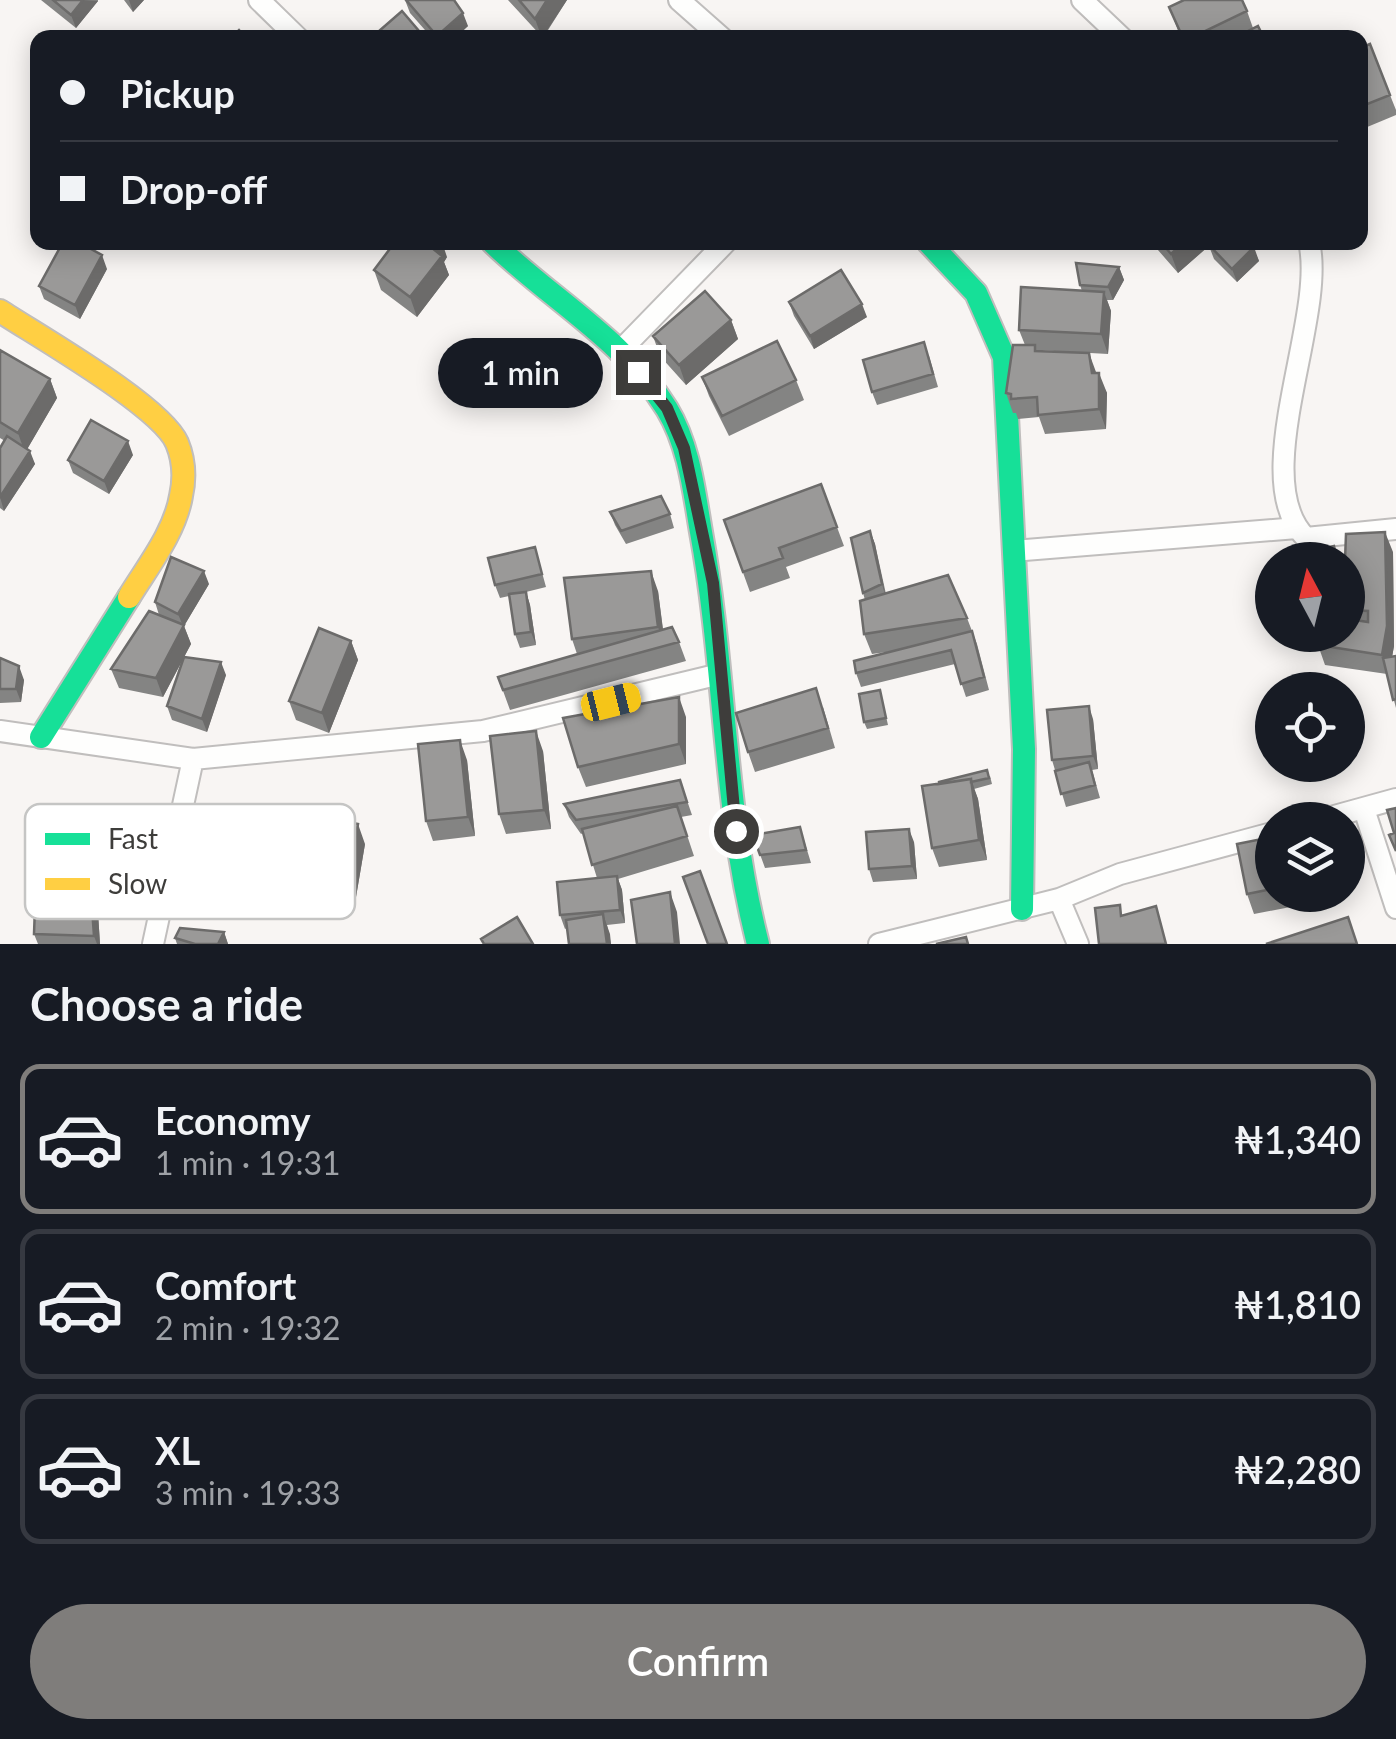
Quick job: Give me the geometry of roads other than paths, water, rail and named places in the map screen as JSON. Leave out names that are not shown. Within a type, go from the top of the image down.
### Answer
[{"type":"street","points":[[259,0],[290,30]]},
{"type":"street","points":[[680,0],[713,30]]},
{"type":"street","points":[[1082,0],[1114,30]]},
{"type":"street","points":[[499,250],[520,273],[619,352],[667,408],[684,448],[713,583],[740,870],[758,944]]},
{"type":"street","points":[[619,352],[718,250]]},
{"type":"street","points":[[937,250],[971,282],[990,310],[1004,357],[1024,749],[1022,909]]},
{"type":"street","points":[[1309,250],[1310,280],[1284,470],[1297,528],[1306,538],[1322,540],[1396,530]]},
{"type":"street","points":[[0,311],[151,412],[176,440],[184,471],[181,498],[163,542],[41,738]]},
{"type":"street","points":[[1013,552],[1297,528]]},
{"type":"street","points":[[0,730],[193,759],[483,731],[720,674]]},
{"type":"street","points":[[183,804],[193,759]]},
{"type":"street","points":[[1365,809],[1396,799]]},
{"type":"street","points":[[1365,812],[1396,908]]},
{"type":"street","points":[[879,944],[1059,899],[1120,874],[1255,837]]},
{"type":"street","points":[[1059,899],[1078,944]]},
{"type":"street","points":[[152,944],[158,919]]}]
